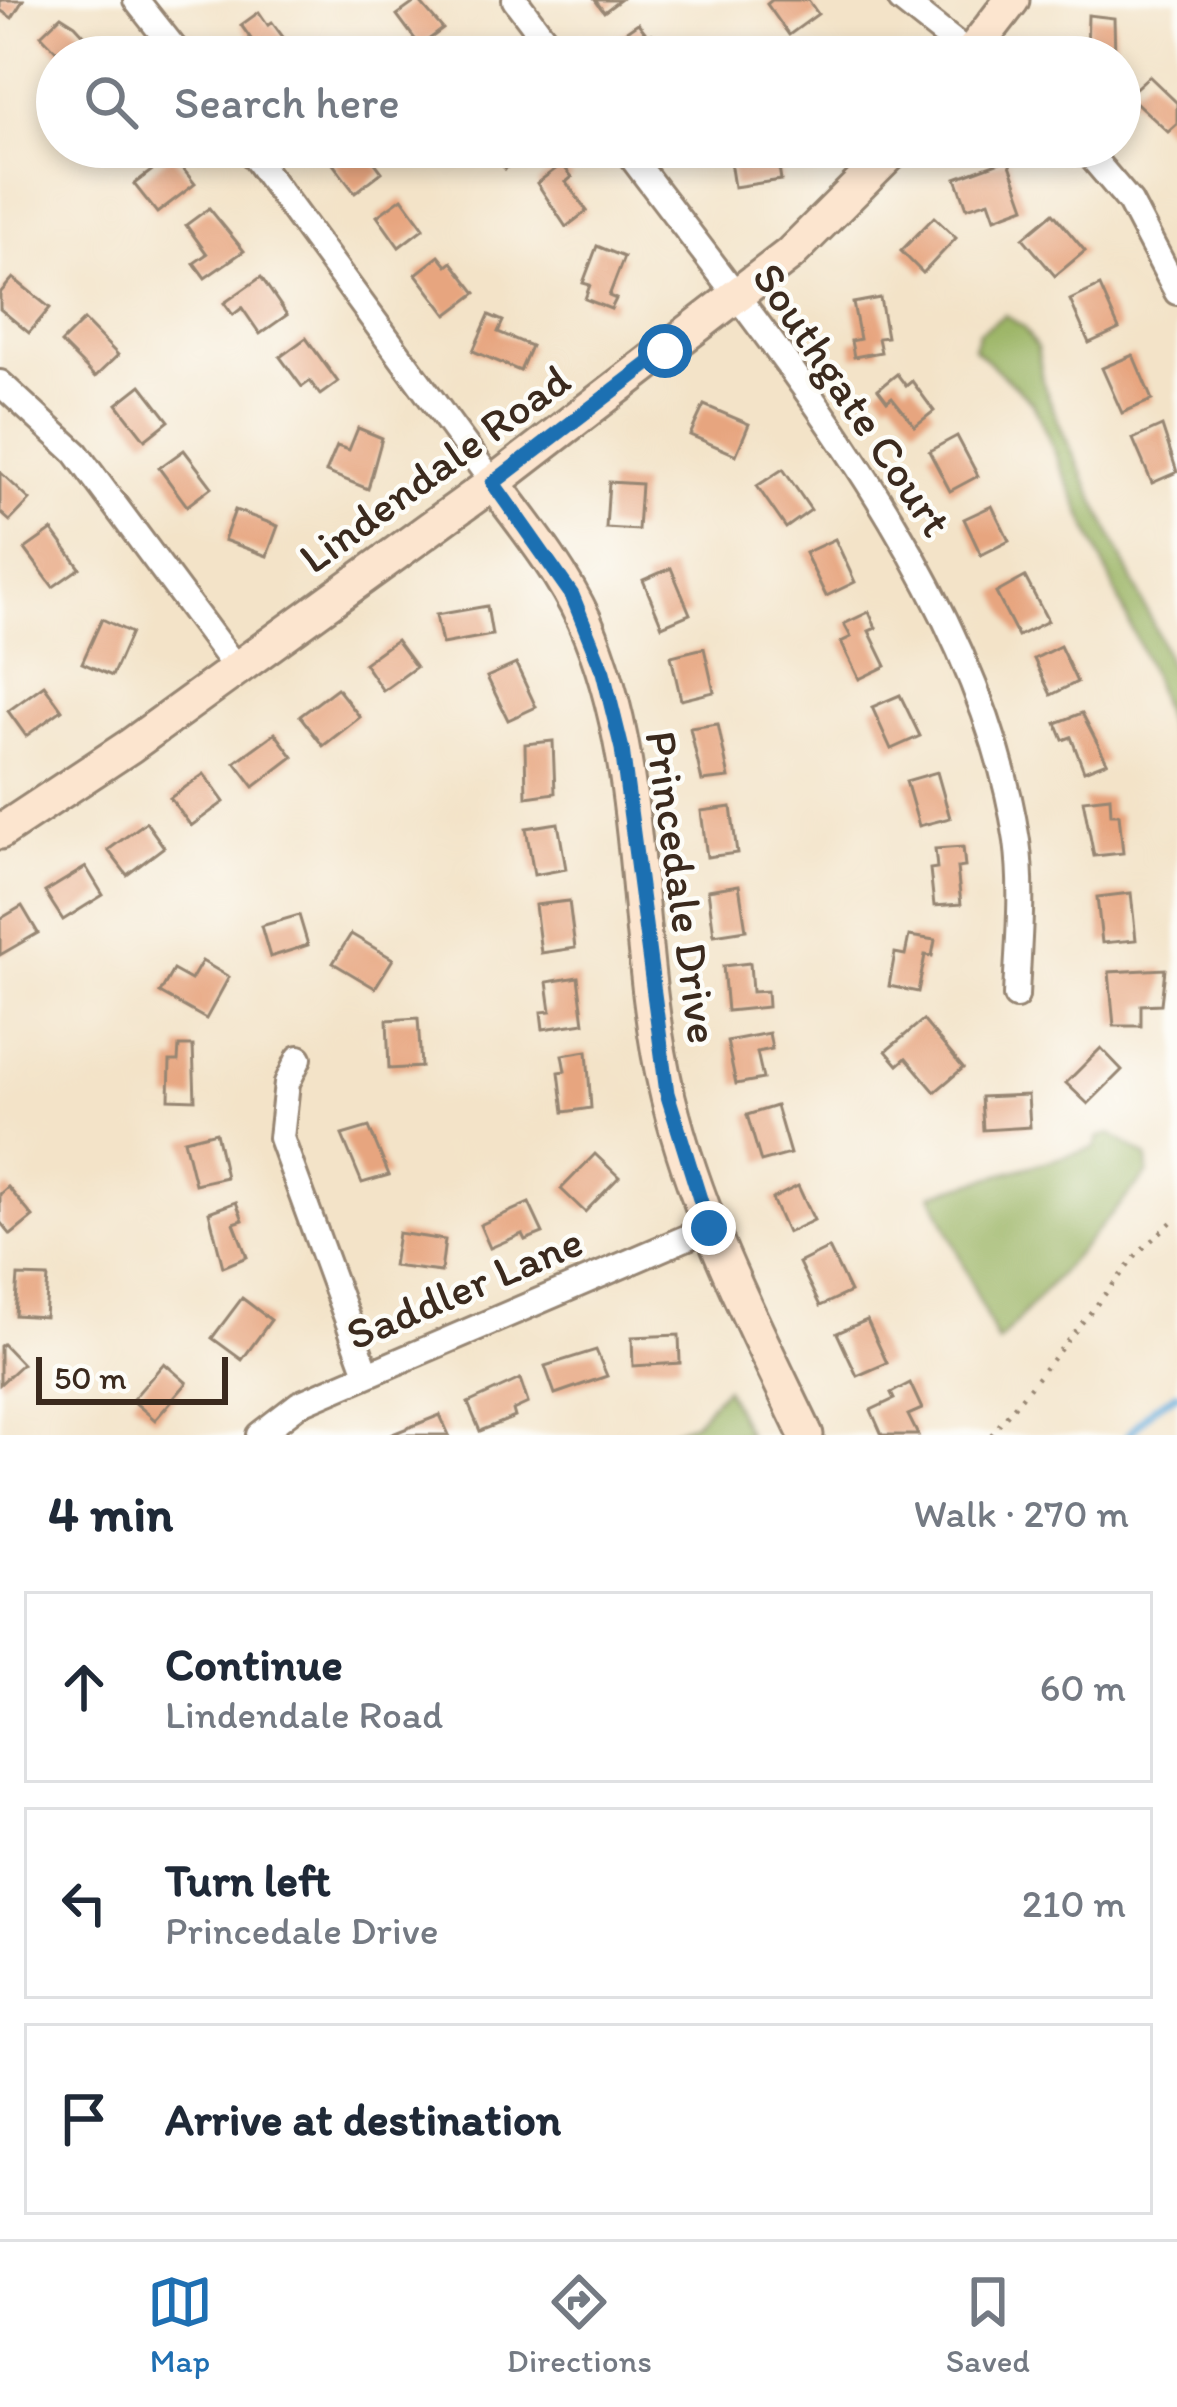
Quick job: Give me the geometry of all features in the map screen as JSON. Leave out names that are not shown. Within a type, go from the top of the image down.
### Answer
[{"type":"street","points":[[136,0],[164,36]]},
{"type":"street","points":[[515,0],[542,36]]},
{"type":"street","points":[[901,0],[945,36]]},
{"type":"street","points":[[985,36],[1012,0]]},
{"type":"street","name":"Princedale Drive","points":[[262,168],[572,595],[603,672],[622,749],[663,1074],[709,1228],[806,1435]]},
{"type":"street","name":"Southgate Court","points":[[641,168],[832,426],[892,523],[992,738],[1018,845],[1016,996]]},
{"type":"street","name":"Lindendale Road","points":[[0,832],[493,483],[737,296],[818,229],[877,168]]},
{"type":"street","points":[[1101,168],[1130,202],[1177,292]]},
{"type":"street","points":[[0,383],[76,453],[236,668]]},
{"type":"street","points":[[299,1058],[287,1083],[281,1138],[368,1373]]},
{"type":"street","name":"Saddler Lane","points":[[259,1435],[299,1404],[709,1228]]},
{"type":"path","points":[[991,1435],[1141,1250],[1177,1216]]},
{"type":"green space","points":[[1005,315],[1023,327],[1037,348],[1044,386],[1064,435],[1159,637],[1177,687],[1177,756],[1152,675],[1033,403],[974,348],[979,332]]},
{"type":"green space","points":[[1111,1134],[1147,1157],[1148,1173],[998,1343],[932,1194],[1095,1148],[1099,1137]]},
{"type":"green space","points":[[725,1388],[748,1435],[661,1435],[694,1423]]},
{"type":"building","points":[[0,0],[23,0],[12,18],[0,10]]},
{"type":"building","points":[[418,0],[443,29],[434,36],[413,36],[397,15]]},
{"type":"building","points":[[595,0],[620,0],[604,12]]},
{"type":"building","points":[[808,0],[818,14],[789,35],[767,4]]},
{"type":"building","points":[[259,12],[282,36],[249,36],[241,25]]},
{"type":"building","points":[[1088,15],[1114,18],[1114,36],[1088,36]]},
{"type":"building","points":[[61,16],[85,36],[42,36]]},
{"type":"building","points":[[638,23],[648,36],[619,36]]},
{"type":"building","points":[[1149,76],[1177,103],[1177,124],[1168,132],[1141,107],[1141,83]]},
{"type":"building","points":[[155,168],[182,168],[195,184],[157,213],[134,184]]},
{"type":"building","points":[[336,168],[379,168],[382,172],[355,193]]},
{"type":"building","points":[[557,168],[565,168],[572,177],[566,182],[587,211],[566,227],[537,183]]},
{"type":"building","points":[[731,168],[779,168],[781,180],[734,187]]},
{"type":"building","points":[[983,168],[1011,168],[1025,207],[995,218],[989,201],[967,208],[956,178]]},
{"type":"building","points":[[402,198],[424,228],[399,247],[377,216]]},
{"type":"building","points":[[209,208],[244,251],[205,278],[194,263],[207,254],[186,225]]},
{"type":"building","points":[[1053,213],[1085,251],[1055,276],[1023,238]]},
{"type":"building","points":[[934,217],[956,238],[923,273],[901,251]]},
{"type":"building","points":[[597,246],[624,257],[609,296],[616,299],[611,309],[585,299],[590,285],[583,283]]},
{"type":"building","points":[[439,256],[447,266],[452,262],[476,293],[447,315],[416,274]]},
{"type":"building","points":[[261,277],[287,315],[260,334],[242,308],[233,315],[224,303]]},
{"type":"building","points":[[13,278],[50,308],[29,333],[0,309],[0,293]]},
{"type":"building","points":[[1100,286],[1119,329],[1089,343],[1070,300]]},
{"type":"building","points":[[880,298],[887,337],[878,338],[881,352],[854,357],[851,341],[860,339],[853,303]]},
{"type":"building","points":[[489,315],[503,321],[498,332],[531,346],[520,371],[473,351]]},
{"type":"building","points":[[84,320],[118,355],[95,377],[61,343]]},
{"type":"building","points":[[306,338],[338,382],[320,395],[310,381],[302,387],[280,357]]},
{"type":"building","points":[[1133,355],[1152,400],[1122,413],[1102,368]]},
{"type":"building","points":[[897,374],[906,386],[912,381],[934,411],[915,426],[892,397],[887,401],[878,389]]},
{"type":"building","points":[[141,385],[169,421],[145,440],[117,404]]},
{"type":"building","points":[[704,405],[749,424],[736,455],[690,435]]},
{"type":"building","points":[[1162,426],[1177,472],[1152,483],[1133,439]]},
{"type":"building","points":[[358,428],[382,438],[368,489],[326,472],[337,446],[349,450]]},
{"type":"building","points":[[957,436],[978,476],[950,491],[929,451]]},
{"type":"building","points":[[184,450],[212,487],[187,506],[159,468]]},
{"type":"building","points":[[783,469],[811,510],[786,528],[757,486]]},
{"type":"building","points":[[0,472],[30,500],[10,521],[0,512]]},
{"type":"building","points":[[609,482],[641,484],[638,530],[606,528]]},
{"type":"building","points":[[992,506],[1009,541],[981,555],[964,519]]},
{"type":"building","points":[[235,510],[278,526],[267,556],[224,540]]},
{"type":"building","points":[[52,530],[80,568],[53,587],[25,549]]},
{"type":"building","points":[[835,539],[855,582],[826,596],[805,553]]},
{"type":"building","points":[[671,568],[690,614],[662,626],[643,580]]},
{"type":"building","points":[[1025,577],[1048,621],[1018,636],[996,593]]},
{"type":"building","points":[[487,606],[492,635],[442,644],[436,615]]},
{"type":"building","points":[[869,612],[876,628],[869,631],[886,666],[859,679],[841,642],[851,637],[844,624]]},
{"type":"building","points":[[102,619],[131,633],[112,676],[82,663]]},
{"type":"building","points":[[396,640],[416,667],[383,691],[364,663]]},
{"type":"building","points":[[1060,646],[1077,682],[1051,695],[1034,659]]},
{"type":"building","points":[[704,648],[714,692],[681,700],[671,656]]},
{"type":"building","points":[[516,664],[536,707],[508,720],[487,677]]},
{"type":"building","points":[[44,685],[62,710],[26,736],[8,711]]},
{"type":"building","points":[[337,688],[360,717],[323,746],[300,716]]},
{"type":"building","points":[[900,695],[920,736],[891,749],[872,707]]},
{"type":"building","points":[[1082,713],[1107,762],[1084,771],[1071,737],[1063,740],[1056,723]]},
{"type":"building","points":[[718,724],[729,778],[702,781],[690,728]]},
{"type":"building","points":[[275,733],[293,757],[254,787],[235,762]]},
{"type":"building","points":[[553,741],[555,793],[526,797],[525,744]]},
{"type":"building","points":[[937,772],[950,818],[919,826],[906,781]]},
{"type":"building","points":[[204,774],[224,802],[191,826],[170,798]]},
{"type":"building","points":[[1110,797],[1111,814],[1119,814],[1123,853],[1094,856],[1083,800]]},
{"type":"building","points":[[731,807],[737,853],[707,857],[701,811]]},
{"type":"building","points":[[146,822],[164,847],[127,875],[108,850]]},
{"type":"building","points":[[558,823],[566,869],[534,875],[526,828]]},
{"type":"building","points":[[963,847],[965,867],[957,868],[961,904],[934,906],[930,869],[937,868],[935,849]]},
{"type":"building","points":[[86,867],[103,895],[63,920],[45,892]]},
{"type":"building","points":[[739,885],[746,930],[714,935],[708,890]]},
{"type":"building","points":[[1131,893],[1136,940],[1102,943],[1097,897]]},
{"type":"building","points":[[569,901],[575,948],[541,953],[535,905]]},
{"type":"building","points":[[22,906],[38,933],[0,955],[0,919]]},
{"type":"building","points":[[299,915],[308,945],[270,957],[261,926]]},
{"type":"building","points":[[351,934],[393,959],[375,988],[333,963]]},
{"type":"building","points":[[909,936],[935,940],[932,956],[925,955],[918,992],[889,986],[895,953],[905,955]]},
{"type":"building","points":[[202,961],[229,977],[206,1019],[160,993],[173,970],[191,980]]},
{"type":"building","points":[[750,963],[752,992],[767,991],[768,1007],[727,1011],[723,966]]},
{"type":"building","points":[[1165,969],[1161,1004],[1141,1005],[1141,1026],[1114,1026],[1109,972]]},
{"type":"building","points":[[578,977],[584,1023],[543,1029],[541,1012],[551,1011],[547,982]]},
{"type":"building","points":[[418,1018],[421,1067],[389,1069],[387,1020]]},
{"type":"building","points":[[923,1020],[963,1068],[935,1092],[906,1058],[898,1065],[886,1051]]},
{"type":"building","points":[[769,1033],[772,1049],[757,1052],[763,1079],[736,1084],[727,1041]]},
{"type":"building","points":[[179,1046],[193,1046],[195,1100],[169,1099],[170,1061],[178,1061]]},
{"type":"building","points":[[1101,1048],[1122,1070],[1088,1104],[1066,1083]]},
{"type":"building","points":[[587,1051],[591,1108],[564,1112],[562,1055]]},
{"type":"building","points":[[1028,1095],[1030,1127],[983,1130],[981,1097]]},
{"type":"building","points":[[776,1106],[790,1154],[761,1162],[747,1115]]},
{"type":"building","points":[[369,1127],[389,1175],[362,1183],[342,1135]]},
{"type":"building","points":[[216,1132],[226,1177],[195,1184],[184,1140]]},
{"type":"building","points":[[595,1154],[619,1177],[585,1212],[561,1189]]},
{"type":"building","points":[[798,1186],[814,1220],[787,1233],[772,1199]]},
{"type":"building","points":[[8,1187],[33,1217],[11,1235],[0,1222],[0,1194]]},
{"type":"building","points":[[236,1202],[243,1220],[234,1223],[247,1257],[223,1267],[209,1212]]},
{"type":"building","points":[[529,1203],[543,1233],[525,1240],[522,1234],[490,1248],[480,1225]]},
{"type":"building","points":[[398,1233],[445,1240],[441,1272],[393,1266]]},
{"type":"building","points":[[829,1248],[850,1292],[820,1306],[799,1263]]},
{"type":"building","points":[[18,1276],[48,1277],[45,1317],[15,1315]]},
{"type":"building","points":[[242,1298],[271,1320],[242,1360],[212,1338]]},
{"type":"building","points":[[867,1320],[887,1363],[857,1376],[837,1333]]},
{"type":"building","points":[[679,1335],[680,1363],[633,1366],[632,1337]]},
{"type":"building","points":[[0,1346],[22,1364],[0,1384]]},
{"type":"building","points":[[596,1350],[607,1376],[555,1394],[545,1366]]},
{"type":"building","points":[[164,1363],[187,1383],[155,1420],[132,1400]]},
{"type":"building","points":[[520,1379],[528,1403],[513,1410],[515,1417],[480,1431],[468,1403]]},
{"type":"building","points":[[910,1383],[922,1409],[908,1415],[918,1435],[882,1435],[871,1410],[894,1399],[891,1393]]},
{"type":"building","points":[[440,1415],[449,1435],[390,1435]]},
{"type":"waterway","points":[[1128,1435],[1154,1407],[1177,1394]]},
{"type":"route","points":[[665,351],[493,483],[572,595],[603,672],[622,749],[653,1018],[667,1093],[709,1228]]}]
